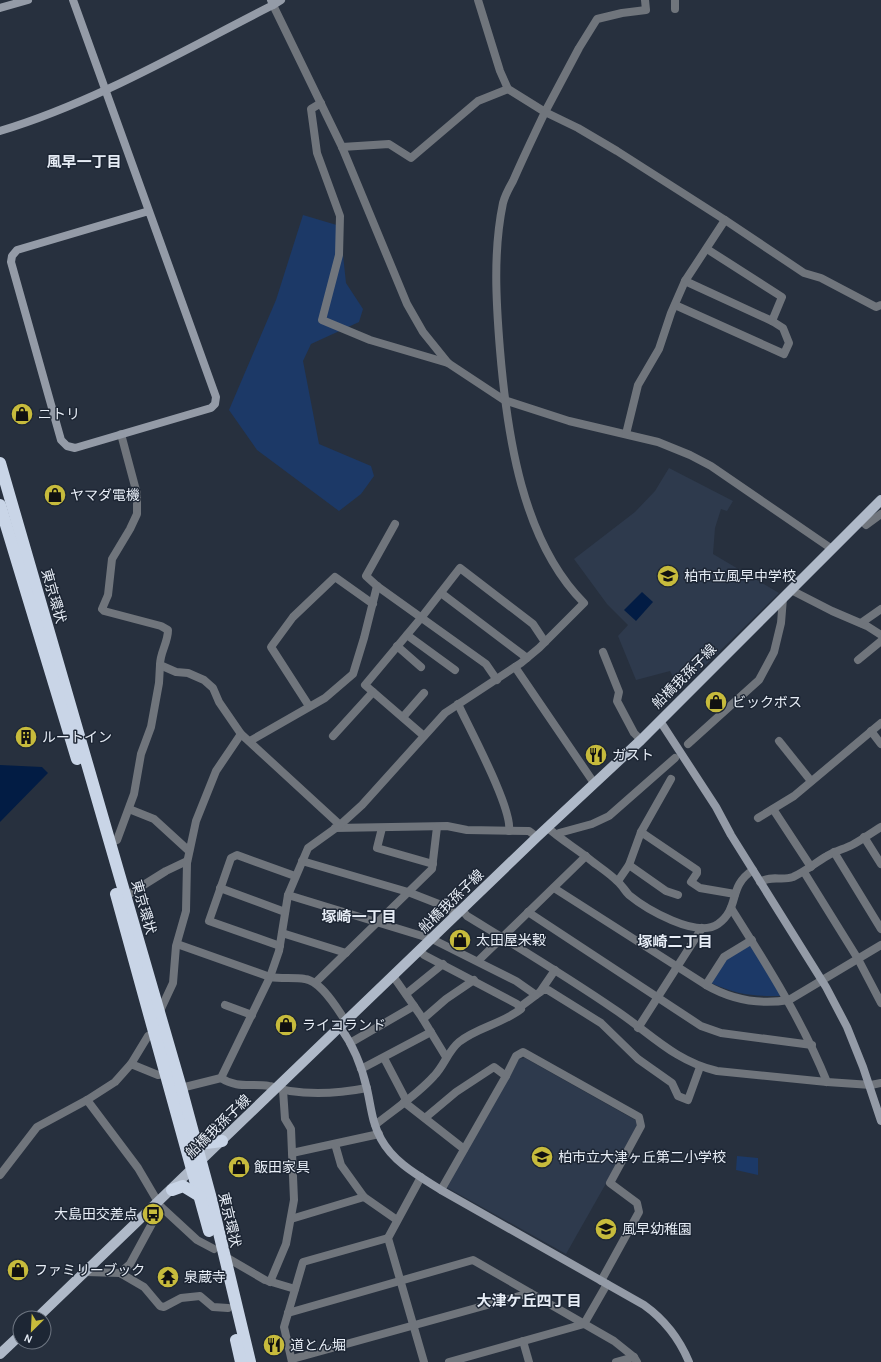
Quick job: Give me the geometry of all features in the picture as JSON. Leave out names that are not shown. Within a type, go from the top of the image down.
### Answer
[{"type":"highway","name":"東京環状","points":[[0,463],[4,491],[126,896],[181,1088],[193,1136],[201,1197],[219,1252],[228,1308],[241,1362]]},
{"type":"highway","name":"東京環状","points":[[0,505],[103,848],[166,1073],[197,1165],[219,1252],[250,1362]]},
{"type":"highway","points":[[193,1136],[206,1143],[222,1142]]},
{"type":"highway","points":[[172,1190],[183,1186],[201,1197]]},
{"type":"main road","name":"船橋我孫子線","points":[[46,1310],[159,1204],[197,1165],[280,1089],[343,1025],[547,827],[641,740],[881,500]]},
{"type":"main road","points":[[0,1354],[12,1343]]},
{"type":"street","points":[[0,8],[28,0]]},
{"type":"street","points":[[73,0],[106,90],[149,211],[216,401],[211,408],[75,448],[67,446],[61,440],[11,262],[12,256],[17,250],[149,211]]},
{"type":"street","points":[[0,131],[46,116],[106,90],[272,2],[281,0]]},
{"type":"street","points":[[478,0],[500,71],[508,89],[545,112],[578,128],[604,144],[725,220],[804,273],[821,278],[876,307],[881,305]]},
{"type":"street","points":[[181,1088],[221,1078],[270,977],[280,946],[288,895],[308,848],[338,827],[362,805],[446,712],[497,680],[527,658],[584,603],[563,579],[544,545],[531,513],[515,456],[504,400],[497,313],[497,245],[503,201],[545,112],[578,48],[597,19],[622,13],[646,10],[645,0]]},
{"type":"street","points":[[675,0],[675,9]]},
{"type":"street","points":[[272,2],[342,147],[407,304],[423,332],[448,363]]},
{"type":"street","points":[[342,147],[389,144],[411,158],[478,102],[508,89]]},
{"type":"street","points":[[321,103],[311,109],[317,154],[340,216],[339,255],[322,320],[370,340],[448,363],[504,400],[569,421],[658,442],[690,455],[712,466],[832,549]]},
{"type":"street","points":[[626,434],[638,385],[659,349],[685,281],[725,220]]},
{"type":"street","points":[[707,249],[782,298],[772,321]]},
{"type":"street","points":[[675,305],[784,354],[789,343],[783,328],[772,321],[685,281]]},
{"type":"street","points":[[109,842],[116,840],[134,794],[141,754],[154,714],[160,657],[166,646],[168,630],[161,626],[104,611],[101,607],[108,595],[112,559],[137,514],[137,494],[120,434]]},
{"type":"street","points":[[861,520],[866,525],[881,514]]},
{"type":"street","points":[[395,524],[366,576],[377,586],[486,664],[497,680]]},
{"type":"street","points":[[424,736],[365,685],[421,618],[460,568],[533,624],[545,642]]},
{"type":"street","points":[[309,706],[271,646],[293,617],[335,576],[373,604]]},
{"type":"street","points":[[250,741],[325,698],[353,674],[377,586]]},
{"type":"street","points":[[791,590],[832,611],[861,623],[881,635]]},
{"type":"street","points":[[441,593],[527,658]]},
{"type":"street","points":[[688,744],[759,680],[774,652],[781,623],[783,598]]},
{"type":"street","points":[[861,623],[881,609]]},
{"type":"street","points":[[407,635],[455,670]]},
{"type":"street","points":[[858,660],[881,641]]},
{"type":"street","points":[[397,646],[421,667]]},
{"type":"street","points":[[603,652],[618,692],[617,701],[634,733],[641,740]]},
{"type":"street","points":[[160,665],[176,672],[188,673],[204,680],[213,688],[222,707],[241,734],[338,827],[382,828],[446,826],[467,830],[530,830],[537,837]]},
{"type":"street","points":[[515,667],[594,783]]},
{"type":"street","points":[[333,736],[373,692]]},
{"type":"street","points":[[403,717],[424,693]]},
{"type":"street","points":[[458,704],[499,792],[510,825],[508,831]]},
{"type":"street","points":[[660,721],[716,807],[760,882],[822,981],[847,1027],[871,1085],[881,1121]]},
{"type":"street","points":[[758,818],[794,796],[881,723]]},
{"type":"street","points":[[871,731],[881,744]]},
{"type":"street","points":[[159,1013],[166,1001],[173,983],[177,944],[186,911],[187,861],[196,821],[211,780],[241,734]]},
{"type":"street","points":[[779,741],[811,781]]},
{"type":"street","points":[[557,835],[559,833],[592,824],[609,816],[675,758]]},
{"type":"street","points":[[618,881],[629,865],[641,832],[671,779]]},
{"type":"street","points":[[129,809],[154,819],[189,851]]},
{"type":"street","points":[[773,809],[858,959],[881,1003]]},
{"type":"street","points":[[315,983],[432,869],[437,827]]},
{"type":"street","points":[[547,827],[618,881],[628,894],[673,922],[702,928],[717,925],[728,915],[732,908],[735,894],[742,878],[753,870]]},
{"type":"street","points":[[760,882],[766,878],[790,878],[808,870],[834,852],[851,846],[881,827]]},
{"type":"street","points":[[382,828],[377,848],[433,864]]},
{"type":"street","points":[[641,832],[696,870],[697,874],[691,882],[700,888],[735,894]]},
{"type":"street","points":[[864,837],[881,864]]},
{"type":"street","points":[[834,852],[881,929]]},
{"type":"street","points":[[280,946],[209,921],[231,858],[237,855],[295,876]]},
{"type":"street","points":[[478,961],[586,856]]},
{"type":"street","points":[[126,896],[166,871],[187,861]]},
{"type":"street","points":[[302,861],[408,892],[467,916],[555,970],[615,1010],[672,1053],[700,1067],[717,1071],[827,1082],[871,1085],[881,1083]]},
{"type":"street","points":[[629,865],[666,891],[678,895]]},
{"type":"street","points":[[220,888],[285,912]]},
{"type":"street","points":[[554,888],[706,985],[726,996],[742,1000],[774,1002],[788,1000],[881,945]]},
{"type":"street","points":[[288,895],[432,939],[478,961],[538,993],[548,990],[599,1022],[638,1059],[670,1082],[678,1096],[688,1100],[700,1067]]},
{"type":"street","points":[[732,908],[788,1000],[812,1045],[827,1082]]},
{"type":"street","points":[[528,912],[694,1022],[714,1031],[812,1045]]},
{"type":"street","points":[[638,1028],[702,928]]},
{"type":"street","points":[[282,933],[346,953]]},
{"type":"street","points":[[706,985],[724,957],[752,940]]},
{"type":"street","points":[[177,944],[270,977],[283,979],[306,979],[315,983],[330,999],[343,1025],[361,1069],[367,1088],[375,1125],[379,1134],[398,1160],[441,1190],[644,1305],[662,1319],[678,1340],[689,1362]]},
{"type":"street","points":[[420,950],[424,955],[474,980],[520,1007]]},
{"type":"street","points":[[406,994],[443,964]]},
{"type":"street","points":[[375,1125],[425,1086],[436,1075],[446,1057],[457,1043],[469,1035],[510,1018],[521,1009],[520,1007],[538,993],[555,970]]},
{"type":"street","points":[[393,976],[423,1019],[446,1057]]},
{"type":"street","points":[[423,1019],[446,999],[474,980]]},
{"type":"street","points":[[225,1005],[252,1015]]},
{"type":"street","points":[[350,1043],[414,1006]]},
{"type":"street","points":[[361,1069],[431,1032]]},
{"type":"street","points":[[0,1175],[37,1127],[88,1100],[115,1082],[131,1064],[148,1036],[155,1033]]},
{"type":"street","points":[[441,1190],[516,1056],[524,1052],[639,1117],[641,1126],[610,1183],[637,1203],[639,1212],[584,1324],[449,1362]]},
{"type":"street","points":[[384,1058],[405,1101],[464,1149]]},
{"type":"street","points":[[131,1064],[158,1075],[166,1073]]},
{"type":"street","points":[[425,1118],[456,1092],[494,1067],[506,1076]]},
{"type":"street","points":[[221,1078],[227,1083],[241,1086],[268,1086],[280,1089],[337,1094],[367,1088]]},
{"type":"street","points":[[270,1282],[286,1244],[291,1219],[294,1187],[291,1129],[285,1119],[280,1089]]},
{"type":"street","points":[[88,1100],[138,1168],[159,1204],[197,1240],[270,1282],[295,1289]]},
{"type":"street","points":[[292,1154],[379,1134]]},
{"type":"street","points":[[335,1144],[341,1165],[364,1197],[397,1220]]},
{"type":"street","points":[[421,1177],[388,1238],[424,1362]]},
{"type":"street","points":[[291,1219],[364,1197]]},
{"type":"street","points":[[120,1272],[130,1264],[159,1204]]},
{"type":"street","points":[[388,1238],[303,1262],[284,1327],[292,1360],[530,1293]]},
{"type":"street","points":[[288,1313],[473,1260],[614,1341],[635,1360]]},
{"type":"street","points":[[86,1272],[120,1272],[144,1287],[160,1306],[164,1307],[181,1298],[200,1296],[213,1307],[228,1308]]},
{"type":"street","points":[[523,1341],[529,1362]]},
{"type":"street","points":[[616,1362],[635,1360]]},
{"type":"shaded area","points":[[303,215],[340,226],[346,283],[363,309],[359,322],[311,344],[303,361],[319,444],[371,466],[374,476],[361,494],[339,511],[257,450],[229,410],[276,300]]},
{"type":"shaded area","name":"柏市立風早中学校","points":[[669,468],[733,501],[727,511],[721,509],[715,528],[713,554],[779,593],[680,690],[670,671],[636,680],[618,636],[628,625],[607,604],[574,559],[635,512],[655,491]]},
{"type":"shaded area","points":[[642,592],[653,602],[636,621],[624,610]]},
{"type":"shaded area","points":[[0,765],[42,767],[48,773],[0,822]]},
{"type":"shaded area","points":[[750,944],[781,996],[745,994],[711,983],[725,958]]},
{"type":"shaded area","name":"柏市立大津ヶ丘第二小学校","points":[[525,1058],[637,1121],[638,1127],[566,1254],[446,1187],[519,1059]]},
{"type":"shaded area","points":[[737,1156],[758,1158],[758,1175],[736,1170]]},
{"type":"place","name":"ニトリ","points":[[22,414]]},
{"type":"place","name":"ヤマダ電機","points":[[55,495]]},
{"type":"place","name":"柏市立風早中学校","points":[[668,576]]},
{"type":"place","name":"ビックボス","points":[[716,702]]},
{"type":"place","name":"ルートイン","points":[[26,737]]},
{"type":"place","name":"ガスト","points":[[596,755]]},
{"type":"place","name":"太田屋米穀","points":[[460,940]]},
{"type":"place","name":"ライコランド","points":[[286,1025]]},
{"type":"place","name":"柏市立大津ヶ丘第二小学校","points":[[542,1157]]},
{"type":"place","name":"飯田家具","points":[[239,1167]]},
{"type":"place","name":"大島田交差点","points":[[153,1214]]},
{"type":"place","name":"風早幼稚園","points":[[606,1229]]},
{"type":"place","name":"ファミリーブック","points":[[18,1270]]},
{"type":"place","name":"泉蔵寺","points":[[168,1277]]},
{"type":"place","name":"道とん堀","points":[[274,1345]]},
{"type":"district","name":"風早一丁目","points":[[84,162]]},
{"type":"district","name":"塚崎一丁目","points":[[359,917]]},
{"type":"district","name":"塚崎二丁目","points":[[675,942]]},
{"type":"district","name":"大津ケ丘四丁目","points":[[529,1301]]}]
